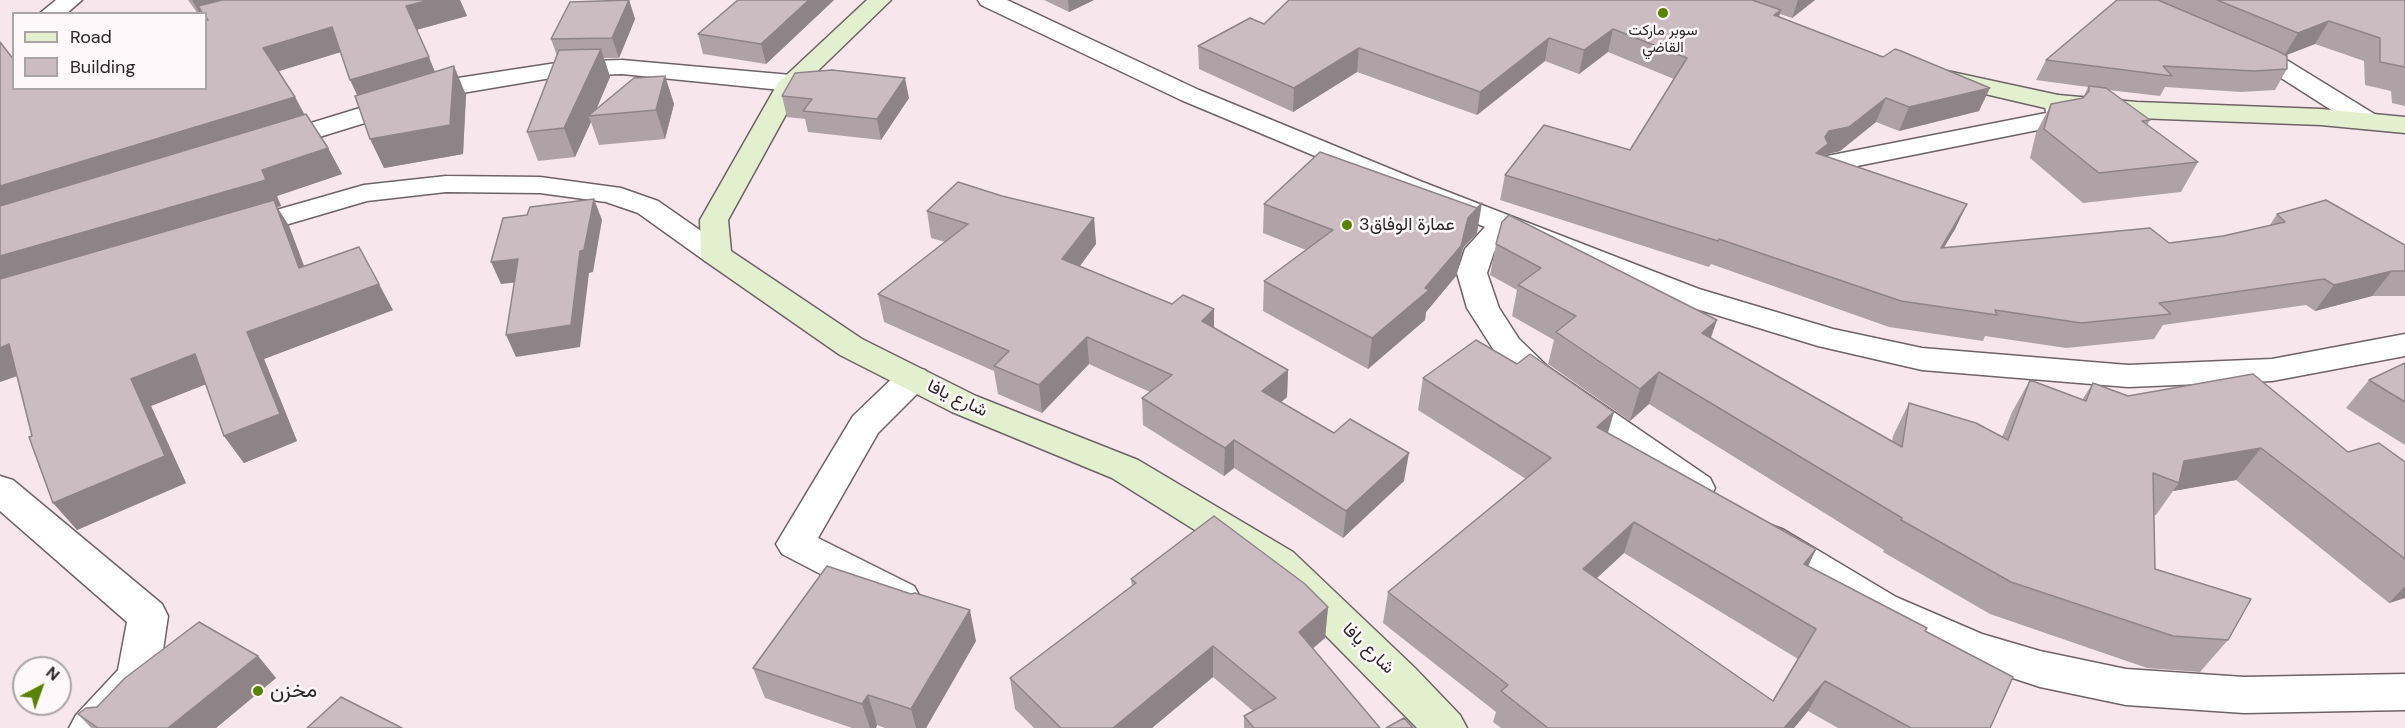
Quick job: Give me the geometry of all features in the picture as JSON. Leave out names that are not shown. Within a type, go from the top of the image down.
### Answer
[{"type":"street","points":[[54,12],[71,0]]},
{"type":"street","points":[[716,255],[714,220],[790,83],[880,0]]},
{"type":"street","points":[[989,0],[1190,95],[1504,224],[1688,296],[1828,339],[1922,359],[2128,376],[2272,370],[2405,345]]},
{"type":"street","points":[[2223,41],[2276,64],[2367,121]]},
{"type":"street","points":[[252,150],[458,86],[563,69],[622,67],[790,83]]},
{"type":"street","points":[[1928,74],[2058,103],[2137,110],[2321,117],[2405,125]]},
{"type":"street","points":[[1832,164],[2060,118],[2058,103]]},
{"type":"street","points":[[216,236],[364,193],[446,184],[540,185],[611,194],[648,207],[716,255]]},
{"type":"street","points":[[1504,224],[1480,249],[1472,273],[1483,308],[1508,347],[1536,375],[1734,514],[1882,608],[1972,648],[2040,669],[2126,687],[2232,694],[2405,692]]},
{"type":"street","name":"شارع يافا","points":[[716,255],[851,347],[964,404],[1125,469],[1279,563],[1445,728]]},
{"type":"street","points":[[913,378],[865,424],[795,544],[919,607]]},
{"type":"street","points":[[0,490],[148,616],[138,677],[91,728]]},
{"type":"building","points":[[222,0],[430,0],[406,6],[429,57],[350,80],[332,27],[263,48],[295,97],[0,186],[0,42],[12,57],[12,90],[207,90],[208,20],[207,12],[202,12],[198,6]]},
{"type":"building","points":[[629,0],[612,38],[551,39],[570,2]]},
{"type":"building","points":[[738,0],[809,0],[761,44],[698,34]]},
{"type":"building","points":[[1289,0],[1752,0],[1781,10],[1774,15],[1883,57],[1895,49],[1990,88],[1909,107],[1886,98],[1849,127],[1829,131],[1825,137],[1828,144],[1816,153],[1967,204],[1941,248],[2150,228],[2169,243],[2223,236],[2285,222],[2277,214],[2326,200],[2405,245],[2405,271],[2392,271],[2334,285],[2324,279],[2159,303],[2171,314],[2081,323],[1995,310],[1997,315],[1901,301],[1719,239],[1718,241],[1505,175],[1544,125],[1630,150],[1687,58],[1613,29],[1584,50],[1549,38],[1480,92],[1359,48],[1294,88],[1198,46],[1250,18],[1264,24]]},
{"type":"building","points":[[2117,0],[2158,0],[2278,51],[2287,56],[2287,69],[2254,71],[2163,66],[2172,76],[2046,60]]},
{"type":"building","points":[[2217,0],[2405,0],[2405,67],[2380,62],[2380,38],[2329,21],[2298,33]]},
{"type":"building","points":[[601,49],[564,128],[527,132],[559,50]]},
{"type":"building","points":[[454,66],[450,125],[370,139],[355,96]]},
{"type":"building","points":[[832,70],[905,78],[877,119],[803,111],[812,99],[782,96],[795,73]]},
{"type":"building","points":[[665,76],[656,110],[588,116],[634,78]]},
{"type":"building","points":[[2089,86],[2106,88],[2150,120],[2142,121],[2198,162],[2099,173],[2044,129],[2051,104],[2083,98],[2089,91]]},
{"type":"building","points":[[306,114],[328,148],[262,170],[266,180],[0,256],[0,206]]},
{"type":"building","points":[[1320,152],[1477,208],[1482,203],[1468,218],[1461,246],[1425,288],[1429,290],[1372,338],[1264,281],[1333,230],[1264,204]]},
{"type":"building","points":[[958,182],[1002,196],[1094,218],[1062,259],[1172,304],[1183,295],[1214,309],[1202,321],[1288,370],[1262,391],[1334,433],[1350,419],[1409,453],[1346,511],[1234,440],[1225,448],[1142,398],[1172,375],[1087,337],[1039,385],[994,366],[1009,351],[878,294],[968,224],[927,211]]},
{"type":"building","points":[[594,199],[584,250],[580,251],[571,325],[506,335],[518,259],[491,262],[503,218],[527,215],[530,207]]},
{"type":"building","points":[[274,200],[299,268],[359,247],[379,284],[247,332],[280,414],[224,436],[195,354],[131,379],[165,456],[53,503],[29,437],[32,436],[9,344],[0,348],[0,279]]},
{"type":"building","points":[[1509,215],[1717,320],[1702,333],[1902,447],[1909,403],[1976,423],[2008,440],[2030,380],[2086,401],[2093,383],[2128,396],[2253,374],[2348,452],[2379,443],[2405,462],[2405,559],[2261,448],[2184,461],[2179,483],[2153,473],[2155,569],[2251,599],[2228,640],[2173,636],[2011,582],[1901,520],[1902,518],[1659,372],[1640,389],[1556,332],[1576,316],[1518,285],[1541,268],[1496,244],[1502,222]]},
{"type":"building","points":[[1476,340],[1517,364],[1530,354],[1614,412],[1597,427],[1816,549],[1804,564],[1927,628],[1925,631],[2013,677],[1990,728],[1911,728],[1825,681],[1784,728],[1548,728],[1501,691],[1508,685],[1388,592],[1551,458],[1423,378]],"holes":[[[1634,522],[1816,629],[1773,701],[1583,569]]]},
{"type":"building","points":[[2405,363],[2405,402],[2369,380]]},
{"type":"building","points":[[1214,516],[1305,584],[1328,607],[1299,632],[1380,728],[1254,728],[1244,716],[1276,698],[1213,646],[1113,728],[1061,728],[1010,678],[1136,583],[1131,579]]},
{"type":"building","points":[[827,566],[911,594],[915,593],[970,610],[911,709],[868,695],[862,704],[753,668]]},
{"type":"building","points":[[199,622],[258,656],[168,728],[98,728],[78,714],[86,708],[97,707],[125,678]]},
{"type":"building","points":[[341,697],[402,728],[307,728]]},
{"type":"building","points":[[1404,718],[1413,728],[1386,728]]},
{"type":"place","name":"سوبر ماركت القاضي","points":[[1663,13]]},
{"type":"place","name":"عمارة الوفاق3","points":[[1347,225]]},
{"type":"place","name":"مخزن","points":[[258,691]]}]
